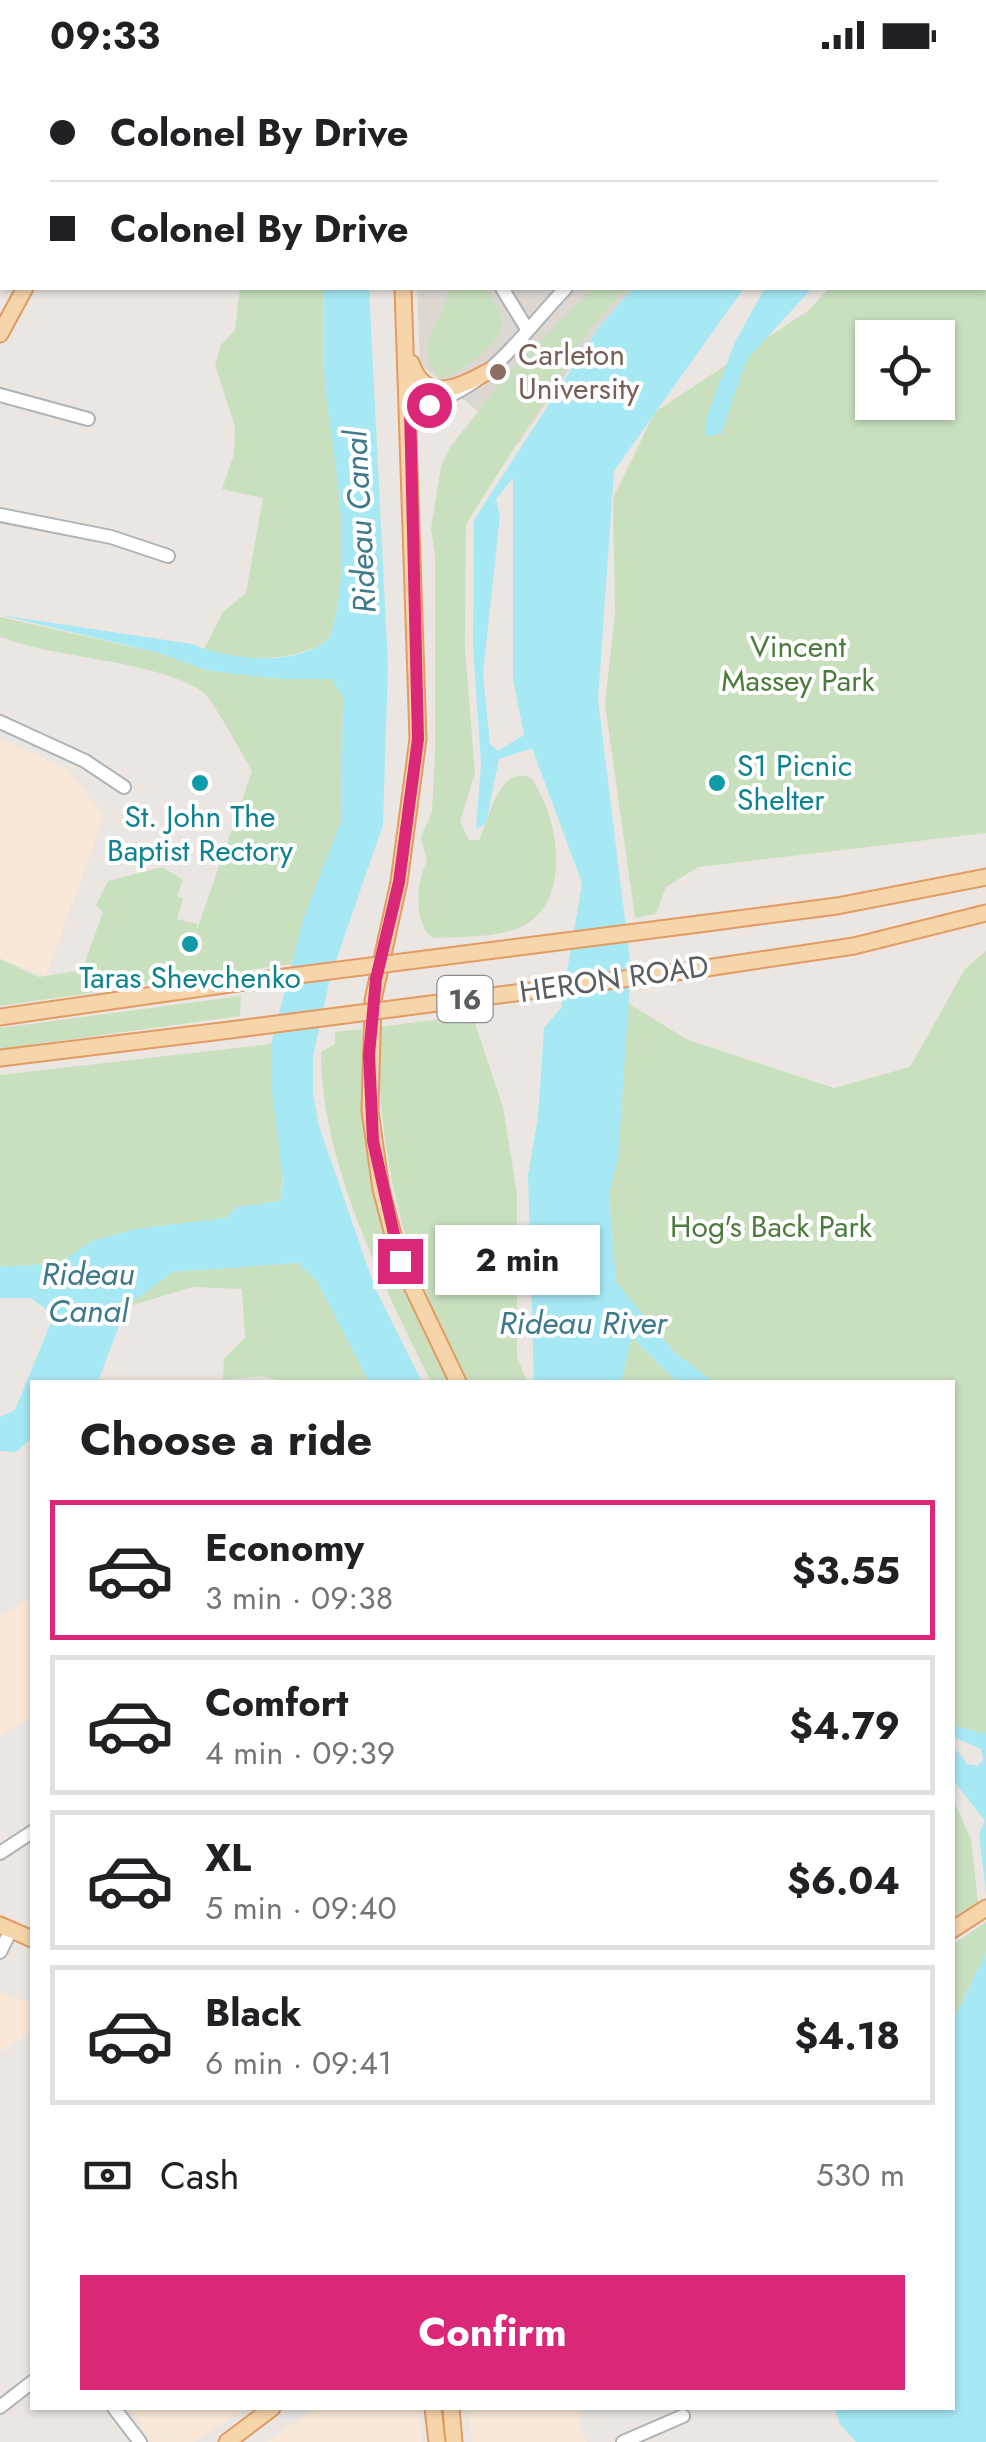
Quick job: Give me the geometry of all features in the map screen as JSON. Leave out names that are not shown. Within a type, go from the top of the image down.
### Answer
[{"type":"main road","points":[[0,334],[25,290]]},
{"type":"main road","points":[[403,290],[418,739],[399,882],[374,1000],[370,1111],[381,1189],[400,1261],[457,1380]]},
{"type":"main road","points":[[406,340],[417,377],[433,390],[453,389],[489,371]]},
{"type":"main road","name":"HERON ROAD","points":[[0,1016],[837,906],[986,877]]},
{"type":"main road","name":"HERON ROAD","points":[[0,1058],[854,946],[986,913]]},
{"type":"main road","points":[[955,1928],[980,1912]]},
{"type":"main road","points":[[6,1927],[30,1938]]},
{"type":"main road","points":[[227,2442],[272,2410]]},
{"type":"main road","points":[[433,2410],[438,2442]]},
{"type":"main road","points":[[452,2410],[454,2442]]},
{"type":"street","points":[[503,290],[527,328]]},
{"type":"street","points":[[410,408],[458,396],[489,371],[564,290]]},
{"type":"street","points":[[0,395],[88,419]]},
{"type":"street","points":[[0,515],[111,536],[168,556]]},
{"type":"street","points":[[0,722],[85,762],[124,787]]},
{"type":"street","points":[[0,1853],[30,1833]]},
{"type":"street","points":[[0,1952],[6,1927]]},
{"type":"street","points":[[0,2407],[30,2384]]},
{"type":"street","points":[[116,2410],[140,2442]]},
{"type":"street","points":[[623,2442],[683,2416]]},
{"type":"shaded area","name":"Carleton University","points":[[417,290],[631,290],[598,328],[518,444],[420,364]]},
{"type":"shaded area","points":[[0,739],[66,768],[104,816],[46,976],[0,959]]},
{"type":"shaded area","points":[[27,1600],[30,1716],[0,1736],[0,1617]]},
{"type":"shaded area","points":[[0,1992],[30,2002],[30,2033],[0,2052]]},
{"type":"shaded area","points":[[130,2410],[243,2410],[194,2442],[151,2442]]},
{"type":"shaded area","points":[[313,2410],[419,2410],[422,2442],[266,2442]]},
{"type":"shaded area","points":[[469,2410],[579,2410],[580,2428],[587,2442],[472,2442]]},
{"type":"green space","points":[[240,290],[323,290],[325,382],[341,517],[341,579],[330,638],[287,656],[234,657],[204,649],[223,612],[246,593],[263,498],[222,489],[234,454],[235,427],[215,365],[221,345],[235,330]]},
{"type":"green space","points":[[449,290],[487,290],[502,326],[477,358],[440,378],[428,356],[428,345]]},
{"type":"green space","points":[[591,290],[624,290],[589,330],[466,524],[465,649],[475,773],[460,822],[469,840],[479,840],[503,786],[520,776],[531,778],[554,833],[555,876],[550,895],[540,912],[516,929],[493,935],[433,938],[422,923],[418,902],[427,862],[421,837],[432,812],[435,753],[435,555],[431,529],[441,466],[451,446],[505,377]]},
{"type":"green space","name":"Vincent Massey Park","points":[[827,290],[986,290],[986,833],[698,867],[666,887],[656,914],[635,918],[605,704],[615,614],[613,498],[655,412],[809,310]]},
{"type":"green space","points":[[0,617],[159,653],[209,671],[282,679],[332,679],[343,698],[341,821],[291,964],[0,1006],[0,959],[39,977],[82,970],[103,912],[96,905],[108,881],[162,867],[183,880],[177,896],[183,899],[177,919],[197,924],[197,930],[252,771],[203,692],[160,673],[0,637]]},
{"type":"green space","name":"Hog's Back Park","points":[[986,951],[986,1734],[955,1726],[955,1380],[711,1380],[674,1352],[616,1283],[609,1195],[619,1144],[628,1003],[688,1040],[834,1088],[910,1067],[965,969]]},
{"type":"green space","points":[[241,996],[240,1016],[0,1049],[0,1028]]},
{"type":"green space","points":[[454,1017],[474,1020],[503,1107],[517,1194],[517,1357],[526,1380],[467,1380],[427,1297],[411,1254],[389,1166],[379,1074],[379,1027]]},
{"type":"green space","points":[[362,1029],[366,1122],[382,1212],[409,1298],[448,1380],[430,1380],[375,1264],[343,1179],[331,1136],[321,1052],[335,1044],[335,1032]]},
{"type":"green space","points":[[271,1044],[281,1143],[280,1201],[237,1207],[225,1218],[135,1229],[92,1241],[60,1263],[0,1267],[0,1075]]},
{"type":"green space","points":[[297,1263],[317,1281],[368,1380],[279,1380],[260,1376],[223,1380],[224,1359],[245,1338],[242,1289],[193,1287],[126,1307],[173,1272]]},
{"type":"green space","points":[[632,1337],[675,1380],[621,1380]]},
{"type":"green space","points":[[955,1803],[971,1839],[978,1903],[955,1917]]},
{"type":"green space","points":[[986,1922],[986,1953],[955,2017],[955,1943]]},
{"type":"water","name":"Rideau Canal","points":[[323,290],[369,290],[388,665],[383,825],[330,978],[313,1057],[313,1092],[319,1126],[375,1288],[421,1380],[368,1380],[317,1281],[297,1263],[173,1272],[126,1307],[99,1380],[30,1380],[30,1440],[16,1452],[0,1451],[0,1417],[15,1410],[54,1315],[31,1298],[0,1298],[0,1267],[59,1263],[92,1241],[135,1229],[225,1218],[237,1207],[280,1201],[283,1183],[271,1083],[271,1044],[303,920],[341,821],[343,698],[332,679],[282,679],[209,671],[159,653],[0,615],[192,644],[243,657],[299,654],[330,638],[341,579],[342,548],[325,382]]},
{"type":"water","name":"Rideau River","points":[[631,290],[743,290],[614,471],[598,700],[631,968],[618,1157],[609,1195],[616,1282],[674,1352],[711,1380],[675,1380],[632,1337],[621,1380],[534,1380],[528,1175],[538,1117],[544,1028],[561,1008],[582,883],[532,748],[499,759],[486,823],[476,829],[481,764],[473,646],[474,520],[598,328]],"holes":[[[513,478],[513,678],[524,735],[498,751],[490,744],[483,673],[500,516],[496,499]]]},
{"type":"water","points":[[764,290],[810,290],[746,361],[721,434],[706,436],[705,422],[735,342]]},
{"type":"water","points":[[955,1726],[986,1734],[986,1893],[979,1834],[985,1821],[955,1783],[955,1748],[967,1764],[978,1766],[983,1760],[981,1749],[955,1738]]},
{"type":"water","points":[[986,1953],[986,2442],[856,2442],[839,2423],[836,2410],[955,2410],[955,2017]]},
{"type":"place","name":"Carleton University","points":[[498,372]]},
{"type":"place","name":"St. John The Baptist Rectory","points":[[200,783]]},
{"type":"place","name":"S1 Picnic Shelter","points":[[717,783]]},
{"type":"place","name":"Taras Shevchenko","points":[[190,944]]},
{"type":"route","points":[[400,1261],[373,1141],[369,1055],[376,979],[399,882],[418,739],[410,408],[429,405]]}]
